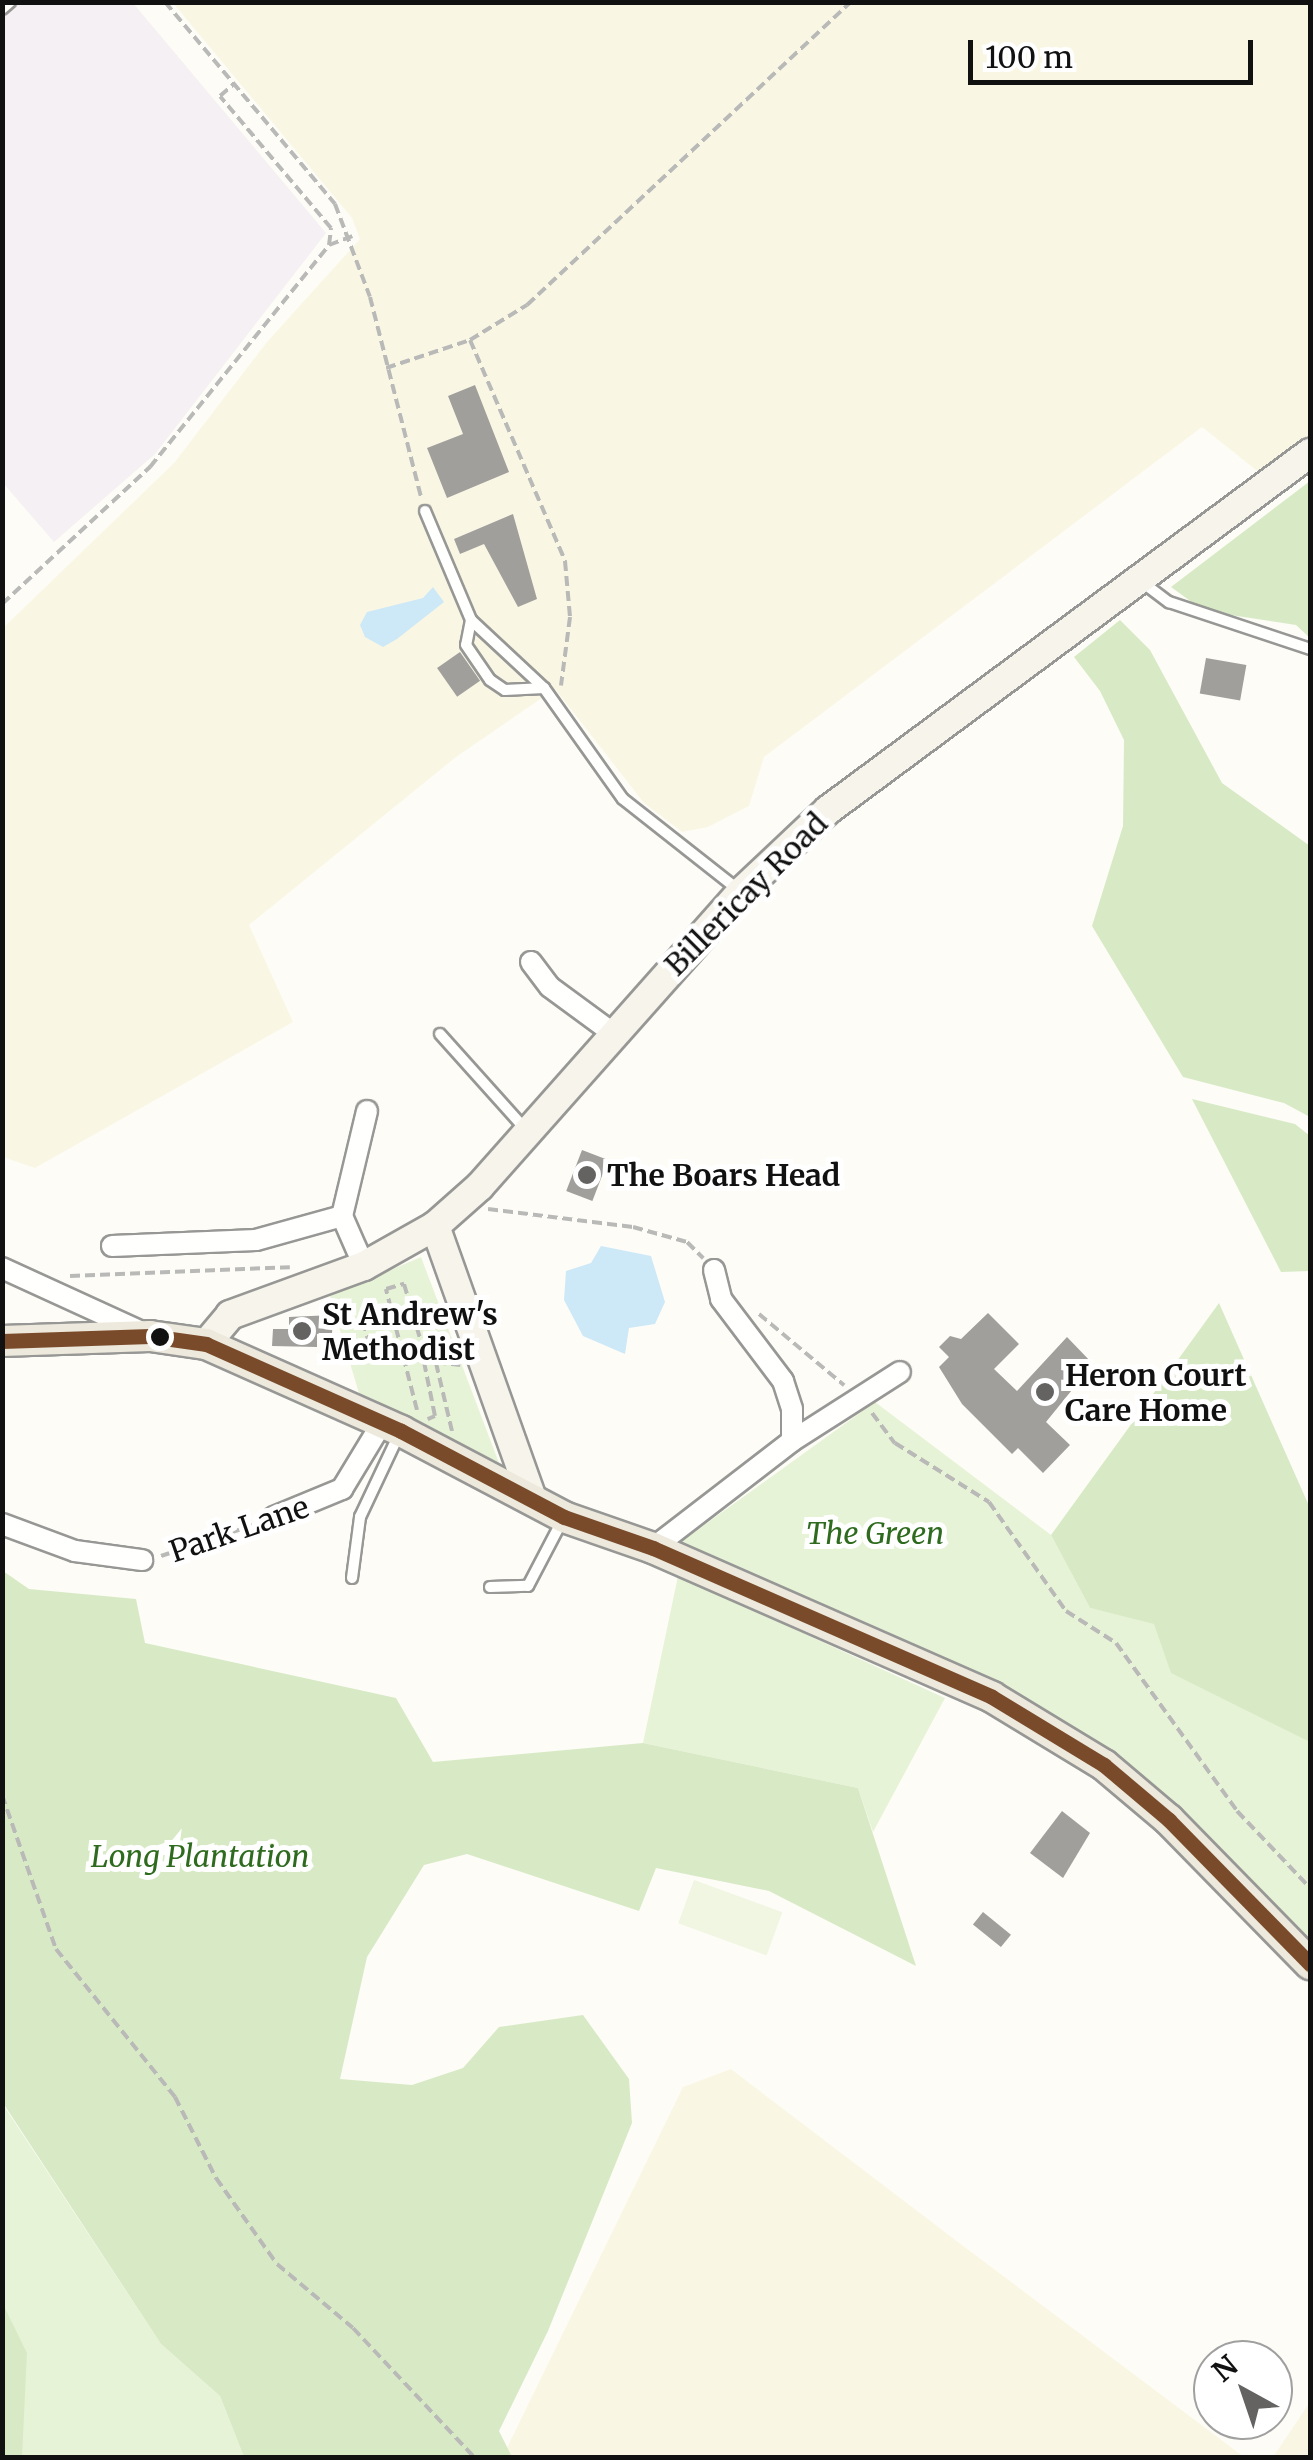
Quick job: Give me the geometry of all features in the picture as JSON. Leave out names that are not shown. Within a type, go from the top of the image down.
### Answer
[{"type":"main road","points":[[2,1341],[150,1336],[206,1344],[391,1427],[564,1517],[653,1548],[992,1697],[1104,1765],[1169,1820],[1310,1964]]},
{"type":"street","name":"Billericay Road","points":[[206,1344],[230,1315],[364,1266],[436,1226],[461,1206],[740,892],[904,751],[1142,582],[1310,454]]},
{"type":"street","points":[[531,962],[550,987],[614,1034]]},
{"type":"street","points":[[364,1266],[342,1216],[367,1111]]},
{"type":"street","points":[[112,1246],[256,1240],[342,1216]]},
{"type":"street","points":[[436,1226],[479,1358],[532,1498]]},
{"type":"street","points":[[2,1268],[150,1336]]},
{"type":"street","points":[[714,1270],[722,1299],[783,1381],[792,1409],[792,1441]]},
{"type":"street","points":[[653,1548],[792,1441],[900,1372]]},
{"type":"street","name":"Park Lane","points":[[274,1517],[342,1490],[391,1427]]},
{"type":"street","name":"Park Lane","points":[[2,1524],[75,1551],[142,1560]]},
{"type":"lane","points":[[2,9],[10,2]]},
{"type":"lane","points":[[425,511],[471,620],[544,688],[622,799],[740,892]]},
{"type":"lane","points":[[1142,582],[1170,602],[1310,649]]},
{"type":"lane","points":[[471,620],[466,646],[490,680],[504,690],[544,688]]},
{"type":"lane","points":[[440,1034],[527,1132]]},
{"type":"lane","points":[[352,1578],[360,1516],[391,1427]]},
{"type":"lane","points":[[490,1587],[528,1586],[564,1517]]},
{"type":"path","points":[[165,2],[336,204],[352,236],[425,511]]},
{"type":"path","points":[[386,368],[470,340],[527,305],[851,2]]},
{"type":"path","points":[[2,604],[150,467],[328,245],[331,228],[220,96],[234,84]]},
{"type":"path","points":[[328,245],[352,236]]},
{"type":"path","points":[[470,340],[565,561],[570,617],[557,707]]},
{"type":"path","points":[[461,1206],[633,1227],[688,1242],[714,1270]]},
{"type":"path","points":[[44,1285],[62,1277],[293,1268]]},
{"type":"path","points":[[404,1284],[425,1362],[435,1416],[420,1422],[386,1289],[404,1284]]},
{"type":"path","points":[[754,1310],[860,1397],[895,1443],[989,1502],[1066,1610],[1116,1643],[1237,1811],[1310,1888]]},
{"type":"path","points":[[363,1321],[372,1355]]},
{"type":"path","points":[[347,1352],[456,1366],[479,1358]]},
{"type":"path","points":[[436,1363],[452,1432]]},
{"type":"path","name":"Park Lane","points":[[142,1560],[274,1517]]},
{"type":"path","points":[[2,1795],[56,1948],[175,2097],[216,2178],[278,2264],[353,2328],[475,2458]]},
{"type":"shaded area","points":[[3,3],[133,3],[326,233],[155,454],[54,542],[3,483]]},
{"type":"shaded area","points":[[173,3],[1310,3],[1310,435],[1261,474],[1202,427],[764,757],[749,806],[708,827],[682,832],[644,803],[555,689],[456,757],[249,925],[293,1022],[35,1168],[3,1157],[3,628],[174,463],[267,342],[360,239],[352,218]]},
{"type":"shaded area","points":[[731,2069],[1193,2419],[1193,2440],[1221,2440],[1244,2457],[512,2458],[505,2452],[683,2087]]},
{"type":"shaded area","points":[[1310,2402],[1310,2457],[1273,2457],[1284,2440],[1293,2440],[1293,2427]]},
{"type":"green space","points":[[1310,481],[1310,638],[1296,625],[1204,611],[1171,587]]},
{"type":"green space","points":[[1120,620],[1150,650],[1222,783],[1310,846],[1310,1117],[1284,1103],[1183,1077],[1092,926],[1123,826],[1124,740],[1100,691],[1074,657]]},
{"type":"green space","points":[[1192,1099],[1295,1124],[1310,1136],[1310,1271],[1281,1272]]},
{"type":"green space","points":[[421,1257],[499,1463],[361,1400],[330,1296]]},
{"type":"green space","points":[[1219,1303],[1310,1508],[1310,1742],[1171,1673],[1154,1624],[1090,1608],[1051,1535]]},
{"type":"green space","name":"The Green","points":[[875,1402],[1051,1535],[1090,1608],[1154,1623],[1310,1742],[1310,1964],[1104,1765],[664,1554]]},
{"type":"green space","name":"Long Plantation","points":[[3,1571],[29,1589],[136,1599],[145,1643],[396,1698],[433,1762],[643,1743],[858,1788],[916,1966],[769,1891],[656,1868],[639,1911],[467,1854],[424,1865],[367,1957],[340,2079],[412,2085],[463,2068],[499,2027],[583,2015],[629,2079],[632,2123],[548,2331],[499,2431],[512,2457],[244,2457],[220,2396],[161,2344],[3,2103]]},
{"type":"green space","points":[[678,1576],[945,1698],[873,1832],[858,1788],[643,1743]]},
{"type":"green space","points":[[694,1880],[782,1912],[767,1955],[678,1923]]},
{"type":"green space","points":[[2,2103],[161,2344],[220,2396],[244,2457],[3,2457]]},
{"type":"green space","points":[[2,2302],[27,2353],[22,2457],[3,2457]]},
{"type":"water","points":[[433,587],[444,602],[397,639],[383,647],[365,637],[360,625],[367,612],[423,598]]},
{"type":"water","points":[[601,1246],[651,1256],[665,1302],[655,1324],[629,1328],[625,1354],[583,1336],[564,1300],[566,1271],[591,1263]]},
{"type":"building","points":[[475,385],[509,472],[447,498],[427,448],[463,434],[448,396]]},
{"type":"building","points":[[513,514],[537,599],[518,607],[484,544],[460,554],[454,539]]},
{"type":"building","points":[[460,652],[480,681],[457,697],[437,668]]},
{"type":"building","points":[[1206,658],[1246,665],[1240,701],[1200,693]]},
{"type":"building","name":"The Boars Head","points":[[582,1150],[608,1160],[592,1201],[566,1191]]},
{"type":"building","name":"Heron Court Care Home","points":[[988,1313],[1019,1344],[994,1369],[1017,1391],[1067,1337],[1093,1364],[1046,1422],[1070,1445],[1043,1473],[1018,1448],[1012,1454],[962,1404],[939,1367],[949,1357],[939,1347],[950,1336],[961,1339]]},
{"type":"building","name":"St Andrew's Methodist","points":[[333,1315],[332,1334],[317,1334],[317,1347],[272,1346],[273,1329],[289,1329],[289,1317]]},
{"type":"building","points":[[1062,1811],[1090,1833],[1063,1878],[1030,1853]]},
{"type":"building","points":[[983,1912],[1011,1935],[1001,1947],[973,1924]]},
{"type":"transit line","points":[[2,1341],[150,1336],[206,1344],[401,1431],[564,1517],[653,1548],[992,1697],[1104,1765],[1169,1820],[1310,1964]]},
{"type":"place","name":"The Boars Head","points":[[587,1175]]},
{"type":"place","name":"St Andrew's Methodist","points":[[302,1331]]},
{"type":"place","name":"Heron Court Care Home","points":[[1045,1392]]}]
